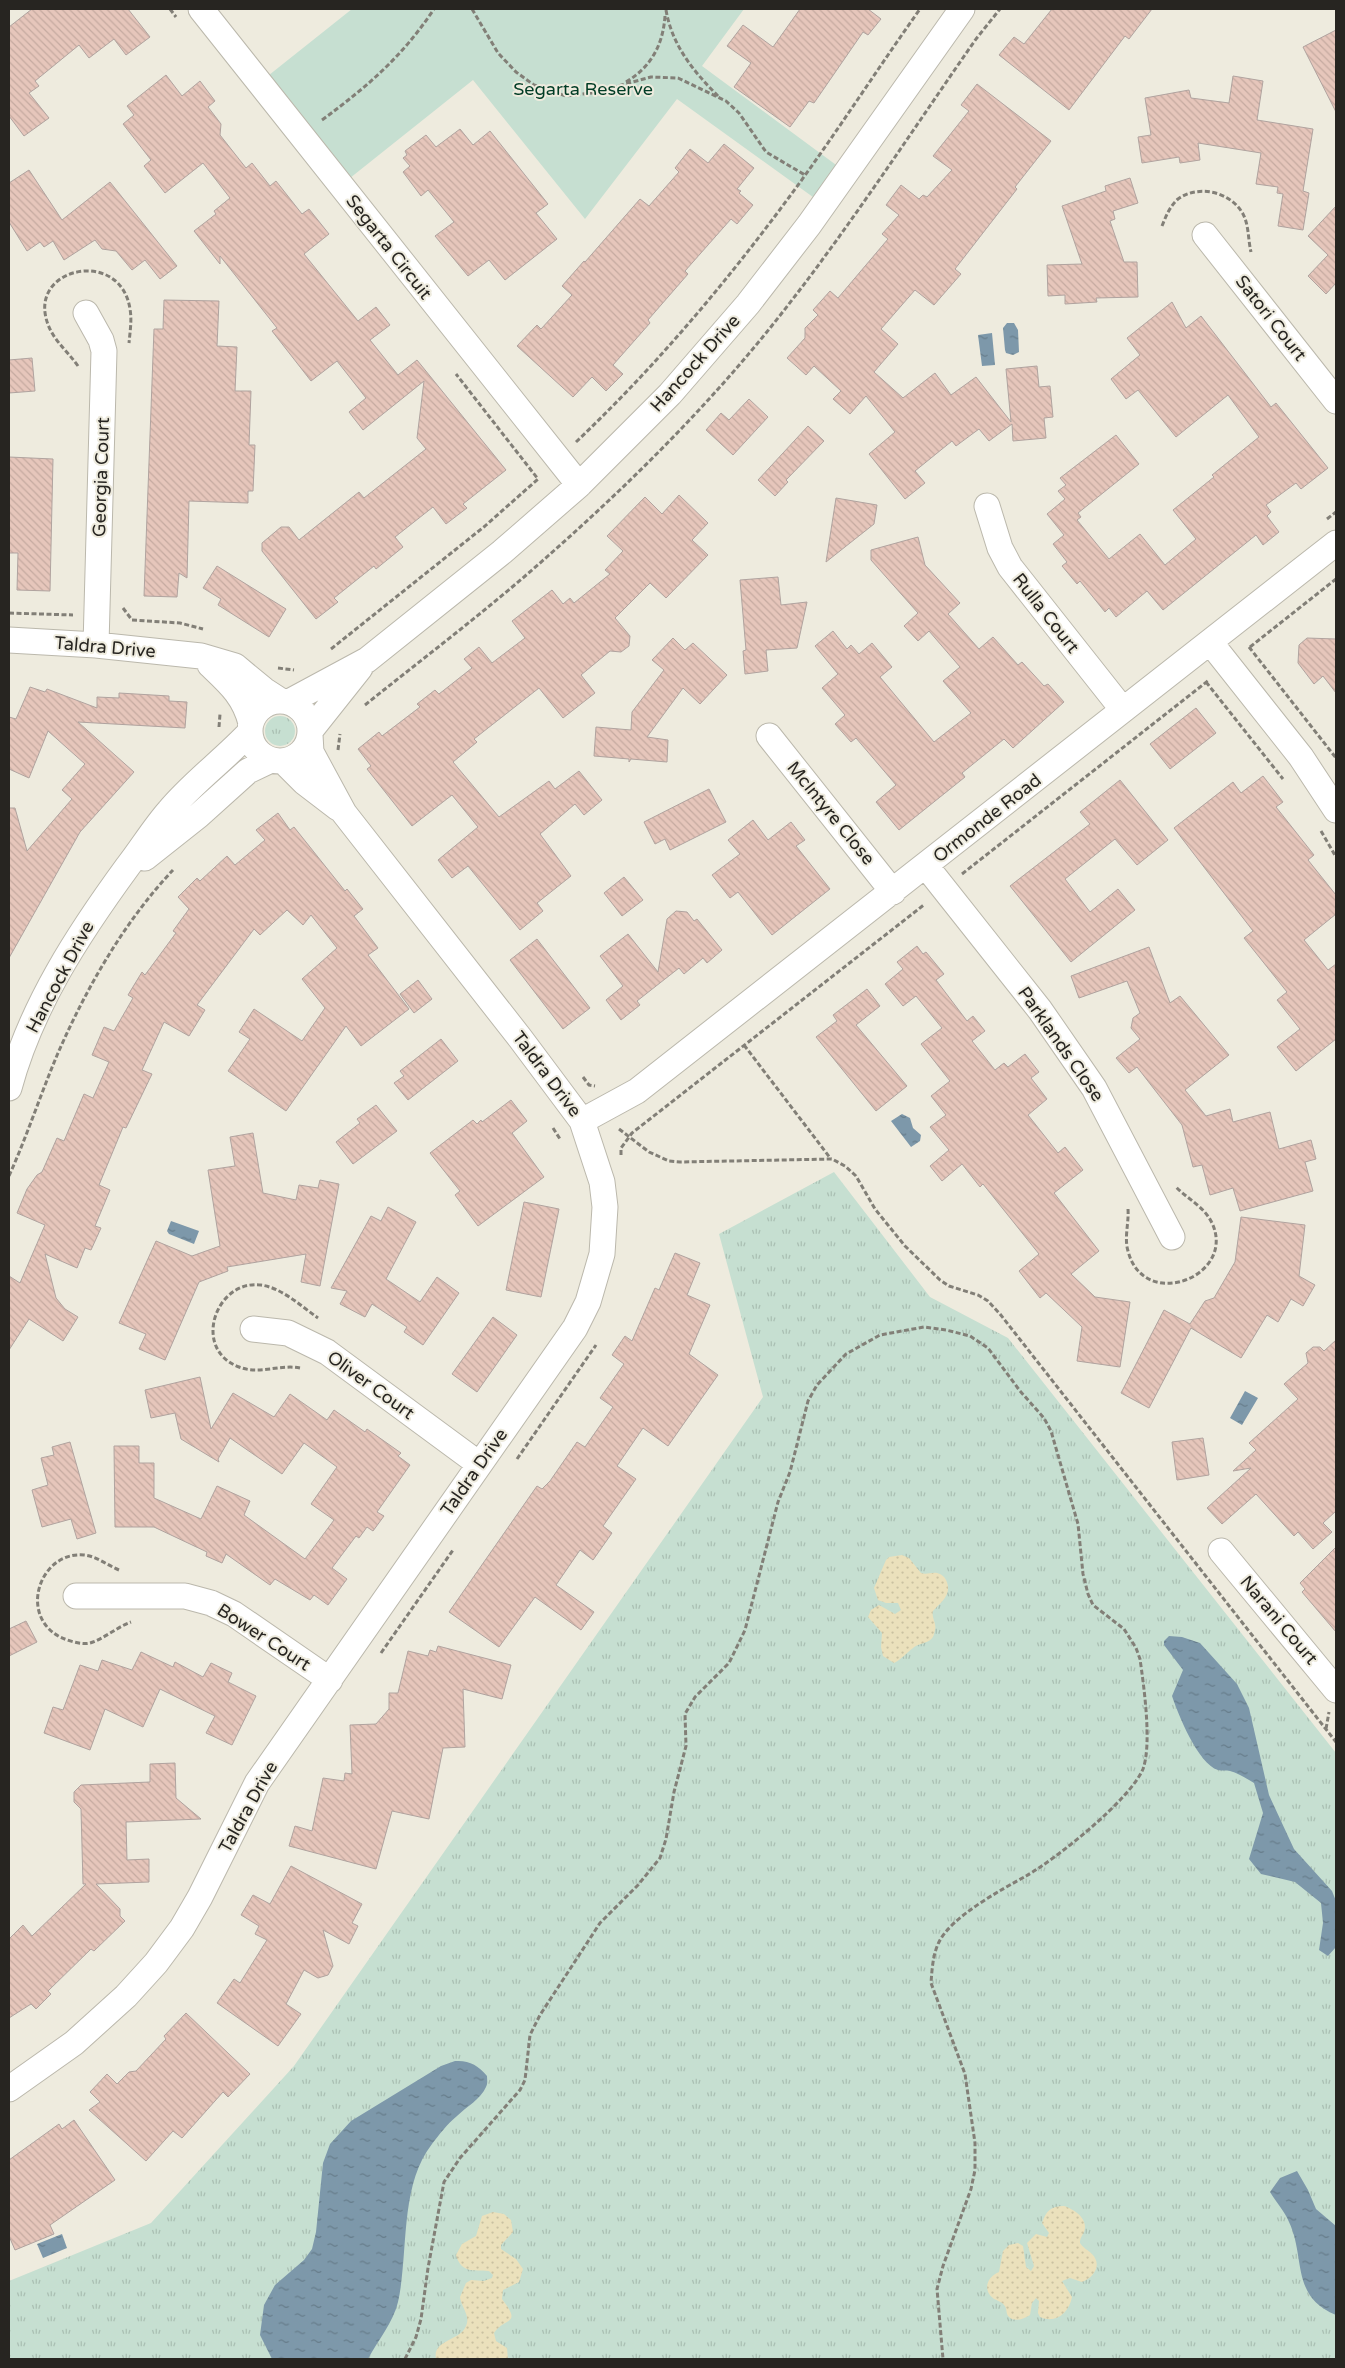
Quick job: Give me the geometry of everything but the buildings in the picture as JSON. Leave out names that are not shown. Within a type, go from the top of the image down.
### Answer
[{"type":"street","name":"Segarta Circuit","points":[[201,9],[579,485]]},
{"type":"street","name":"Hancock Drive","points":[[285,701],[367,660],[502,552],[579,485],[670,394],[748,304],[819,212],[962,9]]},
{"type":"street","name":"Satori Court","points":[[1205,235],[1336,400]]},
{"type":"street","name":"Georgia Court","points":[[86,313],[101,340],[104,351],[96,645]]},
{"type":"street","name":"Rulla Court","points":[[987,506],[1000,548],[1010,567],[1123,710]]},
{"type":"street","name":"Ormonde Road","points":[[586,1131],[1336,543]]},
{"type":"street","name":"Taldra Drive","points":[[9,640],[96,645],[201,656],[235,666],[264,690],[285,701]]},
{"type":"street","points":[[1210,642],[1301,756],[1336,810]]},
{"type":"street","points":[[201,656],[233,687],[247,706],[252,742],[256,749],[277,761],[293,758],[301,753],[307,744],[310,733],[304,714],[285,701],[262,707],[255,714],[250,727]]},
{"type":"street","name":"Hancock Drive","points":[[310,733],[367,660]]},
{"type":"street","name":"Hancock Drive","points":[[10,1082],[44,999],[94,912],[169,810],[250,727]]},
{"type":"street","name":"Taldra Drive","points":[[9,2089],[54,2058],[96,2024],[126,1996],[156,1963],[182,1928],[200,1897],[257,1783],[479,1464],[562,1349],[588,1302],[602,1254],[605,1207],[602,1182],[586,1131],[531,1052],[344,813],[311,752],[310,733]]},
{"type":"street","name":"McIntyre Close","points":[[769,736],[893,892]]},
{"type":"street","name":"Hancock Drive","points":[[116,882],[198,816],[248,771],[277,761]]},
{"type":"street","name":"Taldra Drive","points":[[277,761],[344,813]]},
{"type":"street","name":"Parklands Close","points":[[926,866],[1040,1010],[1094,1088],[1172,1237]]},
{"type":"street","name":"Oliver Court","points":[[253,1329],[288,1333],[327,1352],[479,1464]]},
{"type":"street","name":"Narani Court","points":[[1221,1551],[1336,1690]]},
{"type":"street","name":"Bower Court","points":[[76,1596],[186,1596],[211,1603],[234,1614],[330,1680]]},
{"type":"path","points":[[170,9],[182,24]]},
{"type":"path","points":[[322,120],[378,77],[407,46],[434,9]]},
{"type":"path","points":[[470,9],[490,41],[508,64],[529,82],[544,90],[566,96],[592,93],[651,77],[670,77],[678,78],[719,97]]},
{"type":"path","points":[[570,434],[576,442],[640,378],[719,289],[805,176],[920,9]]},
{"type":"path","points":[[362,706],[550,555],[638,472],[678,431],[765,334],[819,265],[976,39],[1000,9]]},
{"type":"path","points":[[621,85],[639,73],[657,52],[663,36],[666,10]]},
{"type":"path","points":[[666,10],[669,26],[683,54],[701,79],[738,113],[766,152],[805,176]]},
{"type":"path","points":[[316,112],[328,126]]},
{"type":"path","points":[[330,650],[485,526],[538,478],[453,370]]},
{"type":"path","points":[[1246,651],[1336,579]]},
{"type":"path","points":[[9,613],[73,615]]},
{"type":"path","points":[[1249,647],[1336,758]]},
{"type":"path","points":[[274,667],[299,670]]},
{"type":"path","points":[[956,880],[1211,678]]},
{"type":"path","points":[[1206,682],[1288,785]]},
{"type":"path","points":[[337,759],[340,730]]},
{"type":"path","points":[[1320,829],[1336,858]]},
{"type":"path","points":[[9,1176],[58,1053],[87,991],[150,896],[178,865]]},
{"type":"path","points":[[726,1023],[832,1159],[845,1166],[856,1176],[875,1209],[905,1246],[940,1280],[949,1286],[978,1295],[988,1301],[1000,1314],[1336,1742]]},
{"type":"path","points":[[577,1069],[589,1085],[598,1086]]},
{"type":"path","points":[[552,1126],[563,1147]]},
{"type":"path","points":[[619,1129],[649,1152],[680,1162],[832,1159]]},
{"type":"path","points":[[302,1368],[279,1366],[257,1371],[238,1367],[230,1362],[219,1353],[214,1342],[212,1331],[219,1308],[240,1288],[262,1285],[276,1289],[323,1322]]},
{"type":"path","points":[[405,2359],[416,2338],[421,2319],[428,2268],[444,2182],[460,2158],[520,2090],[525,2080],[530,2035],[540,2015],[587,1940],[600,1922],[638,1886],[660,1858],[666,1839],[686,1746],[685,1714],[695,1697],[729,1663],[746,1630],[771,1526],[793,1463],[808,1401],[817,1385],[846,1354],[861,1344],[880,1335],[924,1328],[946,1330],[970,1336],[988,1348],[1020,1391],[1044,1418],[1051,1431],[1078,1524],[1083,1574],[1088,1594],[1094,1605],[1124,1629],[1136,1648],[1140,1659],[1147,1741],[1143,1768],[1137,1780],[1108,1812],[1049,1861],[1008,1885],[952,1925],[938,1943],[931,1982],[965,2074],[975,2143],[975,2170],[971,2188],[943,2266],[937,2289],[943,2359]]},
{"type":"path","points":[[122,1571],[92,1556],[82,1554],[61,1561],[51,1568],[40,1584],[37,1604],[40,1617],[45,1626],[54,1634],[77,1642],[90,1642],[130,1622],[139,1621]]},
{"type":"green space","name":"Segarta Reserve","points":[[352,9],[744,9],[702,66],[847,173],[824,205],[677,99],[585,219],[473,80],[340,186],[259,83]]},
{"type":"green space","points":[[280,716],[290,721],[295,731],[290,741],[280,746],[270,741],[265,731],[270,721]]},
{"type":"green space","points":[[834,1172],[930,1297],[1008,1338],[1336,1753],[1336,2359],[9,2359],[9,2281],[151,2223],[294,2066],[763,1397],[719,1234]]},
{"type":"sand","points":[[902,1555],[909,1558],[921,1573],[937,1573],[943,1576],[948,1589],[945,1597],[933,1611],[935,1627],[932,1638],[916,1646],[894,1663],[883,1656],[881,1647],[882,1633],[868,1617],[871,1610],[879,1605],[895,1614],[901,1610],[898,1603],[886,1603],[878,1600],[874,1588],[886,1560],[889,1557]]},
{"type":"sand","points":[[1064,2206],[1076,2212],[1083,2219],[1085,2227],[1080,2243],[1095,2258],[1096,2270],[1087,2280],[1082,2282],[1070,2278],[1062,2281],[1072,2297],[1068,2308],[1061,2316],[1051,2319],[1040,2317],[1038,2313],[1039,2301],[1036,2298],[1032,2303],[1030,2315],[1019,2320],[1010,2318],[1007,2315],[1005,2306],[994,2299],[988,2292],[989,2280],[999,2272],[1003,2251],[1009,2245],[1018,2243],[1023,2246],[1026,2267],[1031,2271],[1034,2266],[1027,2243],[1036,2234],[1047,2237],[1049,2233],[1042,2223],[1045,2215],[1052,2208]]},
{"type":"sand","points":[[493,2212],[504,2214],[511,2220],[513,2232],[501,2245],[501,2249],[516,2259],[523,2269],[519,2282],[503,2290],[502,2299],[511,2313],[511,2317],[494,2333],[496,2341],[507,2348],[508,2359],[436,2359],[436,2352],[439,2347],[460,2334],[467,2323],[467,2316],[460,2297],[466,2283],[471,2280],[484,2281],[492,2278],[493,2275],[489,2271],[464,2268],[456,2255],[462,2244],[476,2236],[482,2216]]},
{"type":"water","points":[[1007,323],[1014,323],[1018,330],[1019,352],[1013,355],[1006,353],[1005,350],[1003,328]]},
{"type":"water","points":[[992,333],[995,365],[982,366],[978,335]]},
{"type":"water","points":[[902,1114],[910,1118],[913,1128],[921,1135],[920,1141],[911,1147],[891,1121]]},
{"type":"water","points":[[171,1221],[199,1231],[194,1244],[169,1234],[167,1231]]},
{"type":"water","points":[[1245,1391],[1258,1398],[1242,1425],[1230,1418]]},
{"type":"water","points":[[1169,1636],[1182,1637],[1200,1643],[1237,1684],[1249,1708],[1269,1795],[1294,1849],[1332,1891],[1336,1901],[1336,1947],[1328,1956],[1319,1950],[1323,1923],[1321,1903],[1295,1882],[1261,1874],[1249,1859],[1263,1813],[1254,1783],[1233,1772],[1218,1770],[1211,1766],[1196,1749],[1172,1696],[1183,1670],[1164,1645],[1164,1641]]},
{"type":"water","points":[[455,2061],[469,2062],[480,2069],[487,2076],[487,2086],[477,2099],[443,2130],[422,2161],[414,2180],[410,2200],[401,2283],[396,2310],[368,2359],[272,2359],[260,2335],[264,2305],[275,2285],[304,2260],[312,2249],[316,2232],[323,2163],[330,2144],[351,2121],[441,2066]]},
{"type":"water","points":[[1297,2171],[1316,2209],[1336,2226],[1336,2315],[1321,2307],[1305,2287],[1294,2236],[1289,2222],[1270,2192],[1280,2178]]},
{"type":"water","points":[[62,2234],[67,2248],[43,2258],[37,2244]]}]
